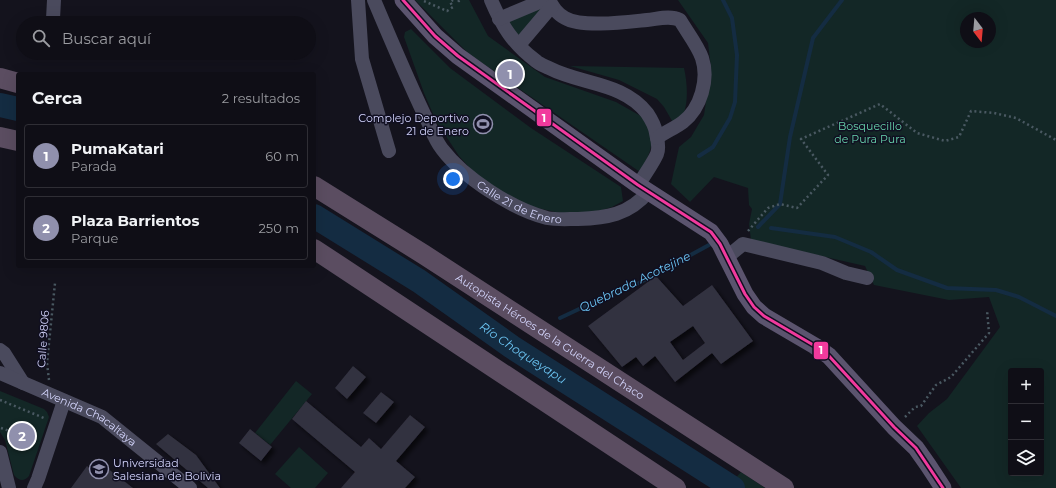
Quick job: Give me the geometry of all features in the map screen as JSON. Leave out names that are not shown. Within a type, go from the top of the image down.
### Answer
[{"type":"highway","points":[[0,78],[16,82]]},
{"type":"highway","points":[[0,137],[16,141]]},
{"type":"highway","name":"Autopista Héroes de la Guerra del Chaco","points":[[316,187],[423,254],[784,488]]},
{"type":"highway","points":[[316,250],[676,488]]},
{"type":"main road","points":[[403,0],[435,36],[458,56],[643,188],[711,232],[720,244],[745,294],[754,307],[764,316],[829,356],[894,427],[916,448],[942,488]]},
{"type":"street","points":[[53,16],[54,0]]},
{"type":"street","points":[[358,0],[362,59],[390,151]]},
{"type":"street","name":"Calle 21 de Enero","points":[[374,0],[415,94],[441,148],[453,162],[485,188],[523,209],[548,218],[561,220],[598,219],[628,210],[640,202],[643,188],[657,153],[658,146],[656,129],[641,105],[620,91],[557,72],[536,62],[509,35],[499,19],[492,0]]},
{"type":"street","points":[[499,19],[548,2]]},
{"type":"street","points":[[519,45],[548,2]]},
{"type":"street","points":[[548,2],[557,13],[564,18],[577,23],[614,23],[671,17],[680,20],[702,57],[704,67],[704,85],[700,101],[694,110],[684,121],[657,138]]},
{"type":"street","points":[[726,258],[743,244],[822,263],[846,273],[867,278]]},
{"type":"street","points":[[0,350],[4,353],[23,383]]},
{"type":"street","name":"Avenida Chacaltaya","points":[[0,374],[102,417],[190,488]]},
{"type":"street","points":[[34,488],[38,479],[58,399]]},
{"type":"street","points":[[0,452],[9,488]]},
{"type":"path","points":[[422,0],[447,11],[453,7],[450,2],[453,0]]},
{"type":"path","points":[[745,234],[768,208],[780,204],[797,208],[828,175],[801,139],[880,104],[917,133],[945,141],[959,137],[971,111],[994,113],[1016,118],[1056,140]]},
{"type":"path","name":"Calle 9806","points":[[55,283],[47,363],[58,399]]},
{"type":"path","points":[[894,427],[915,407],[921,406],[936,385],[950,377],[989,333],[987,310]]},
{"type":"path","points":[[0,400],[45,418]]},
{"type":"path","points":[[1,428],[38,441]]},
{"type":"path","points":[[9,431],[10,436]]},
{"type":"path","points":[[31,444],[32,439]]},
{"type":"green space","points":[[415,0],[469,0],[488,36],[545,77],[616,102],[646,119],[651,146],[648,157],[640,172],[469,54]]},
{"type":"green space","name":"Bosquecillo de Pura Pura","points":[[678,0],[1056,0],[1056,488],[961,488],[917,426],[929,413],[947,399],[1000,327],[989,297],[949,300],[874,285],[865,266],[751,240],[749,224],[752,209],[749,205],[748,188],[714,177],[690,202],[671,184],[679,147],[691,137],[704,115],[711,68],[708,43]]},
{"type":"green space","points":[[544,7],[519,36],[506,21]]},
{"type":"green space","name":"Complejo Deportivo 21 de Enero","points":[[411,29],[450,68],[531,128],[621,187],[623,201],[612,207],[589,214],[564,214],[520,204],[478,177],[459,156],[436,121],[424,93],[404,37],[405,32]]},
{"type":"green space","points":[[570,66],[684,68],[687,99],[683,115],[675,126],[664,107],[657,99],[619,80]]},
{"type":"green space","points":[[296,381],[312,394],[270,445],[255,433]]},
{"type":"green space","points":[[0,391],[44,409],[49,417],[29,476],[23,480],[18,479],[14,475],[5,440],[0,432]]},
{"type":"green space","points":[[299,447],[328,473],[315,488],[291,488],[275,474]]},
{"type":"green space","points":[[741,472],[765,488],[739,488],[731,483]]},
{"type":"building","points":[[656,276],[683,306],[712,285],[753,341],[721,364],[712,353],[675,382],[655,356],[643,366],[636,357],[622,367],[588,326]],"holes":[[[693,326],[705,343],[683,360],[670,342]]]},
{"type":"building","points":[[353,366],[366,377],[347,399],[335,388]]},
{"type":"building","points":[[381,392],[394,402],[376,423],[363,413]]},
{"type":"building","points":[[306,401],[361,447],[369,438],[381,449],[410,415],[425,427],[396,461],[415,477],[405,488],[341,488],[355,472],[292,419]]},
{"type":"building","points":[[250,429],[272,447],[261,461],[239,443]]},
{"type":"building","points":[[168,434],[196,455],[220,488],[208,488],[156,444]]},
{"type":"building","points":[[87,466],[101,477],[107,468],[133,488],[71,488]]},
{"type":"waterway","points":[[699,156],[713,147],[730,118],[735,102],[737,55],[732,18],[723,0]]},
{"type":"waterway","points":[[758,227],[780,204],[790,137],[813,38],[842,0]]},
{"type":"waterway","name":"Río Choqueyapu","points":[[0,105],[16,109]]},
{"type":"waterway","name":"Río Choqueyapu","points":[[316,217],[419,281],[512,347],[733,488]]},
{"type":"waterway","name":"Quebrada Acotejine","points":[[771,228],[835,237],[871,252],[897,270],[947,288],[996,290],[1019,297],[1056,316]]},
{"type":"waterway","name":"Quebrada Acotejine","points":[[560,318],[611,294],[639,283],[709,245]]},
{"type":"transit line","name":"1","points":[[403,0],[435,36],[458,56],[638,185],[711,232],[720,244],[745,294],[754,307],[764,316],[829,356],[894,427],[916,448],[943,488]]},
{"type":"place","name":"PumaKatari","points":[[510,74]]},
{"type":"place","name":"Complejo Deportivo 21 de Enero","points":[[483,124]]},
{"type":"place","name":"Plaza Barrientos","points":[[22,436]]},
{"type":"place","name":"Universidad Salesiana de Bolivia","points":[[99,469]]}]
